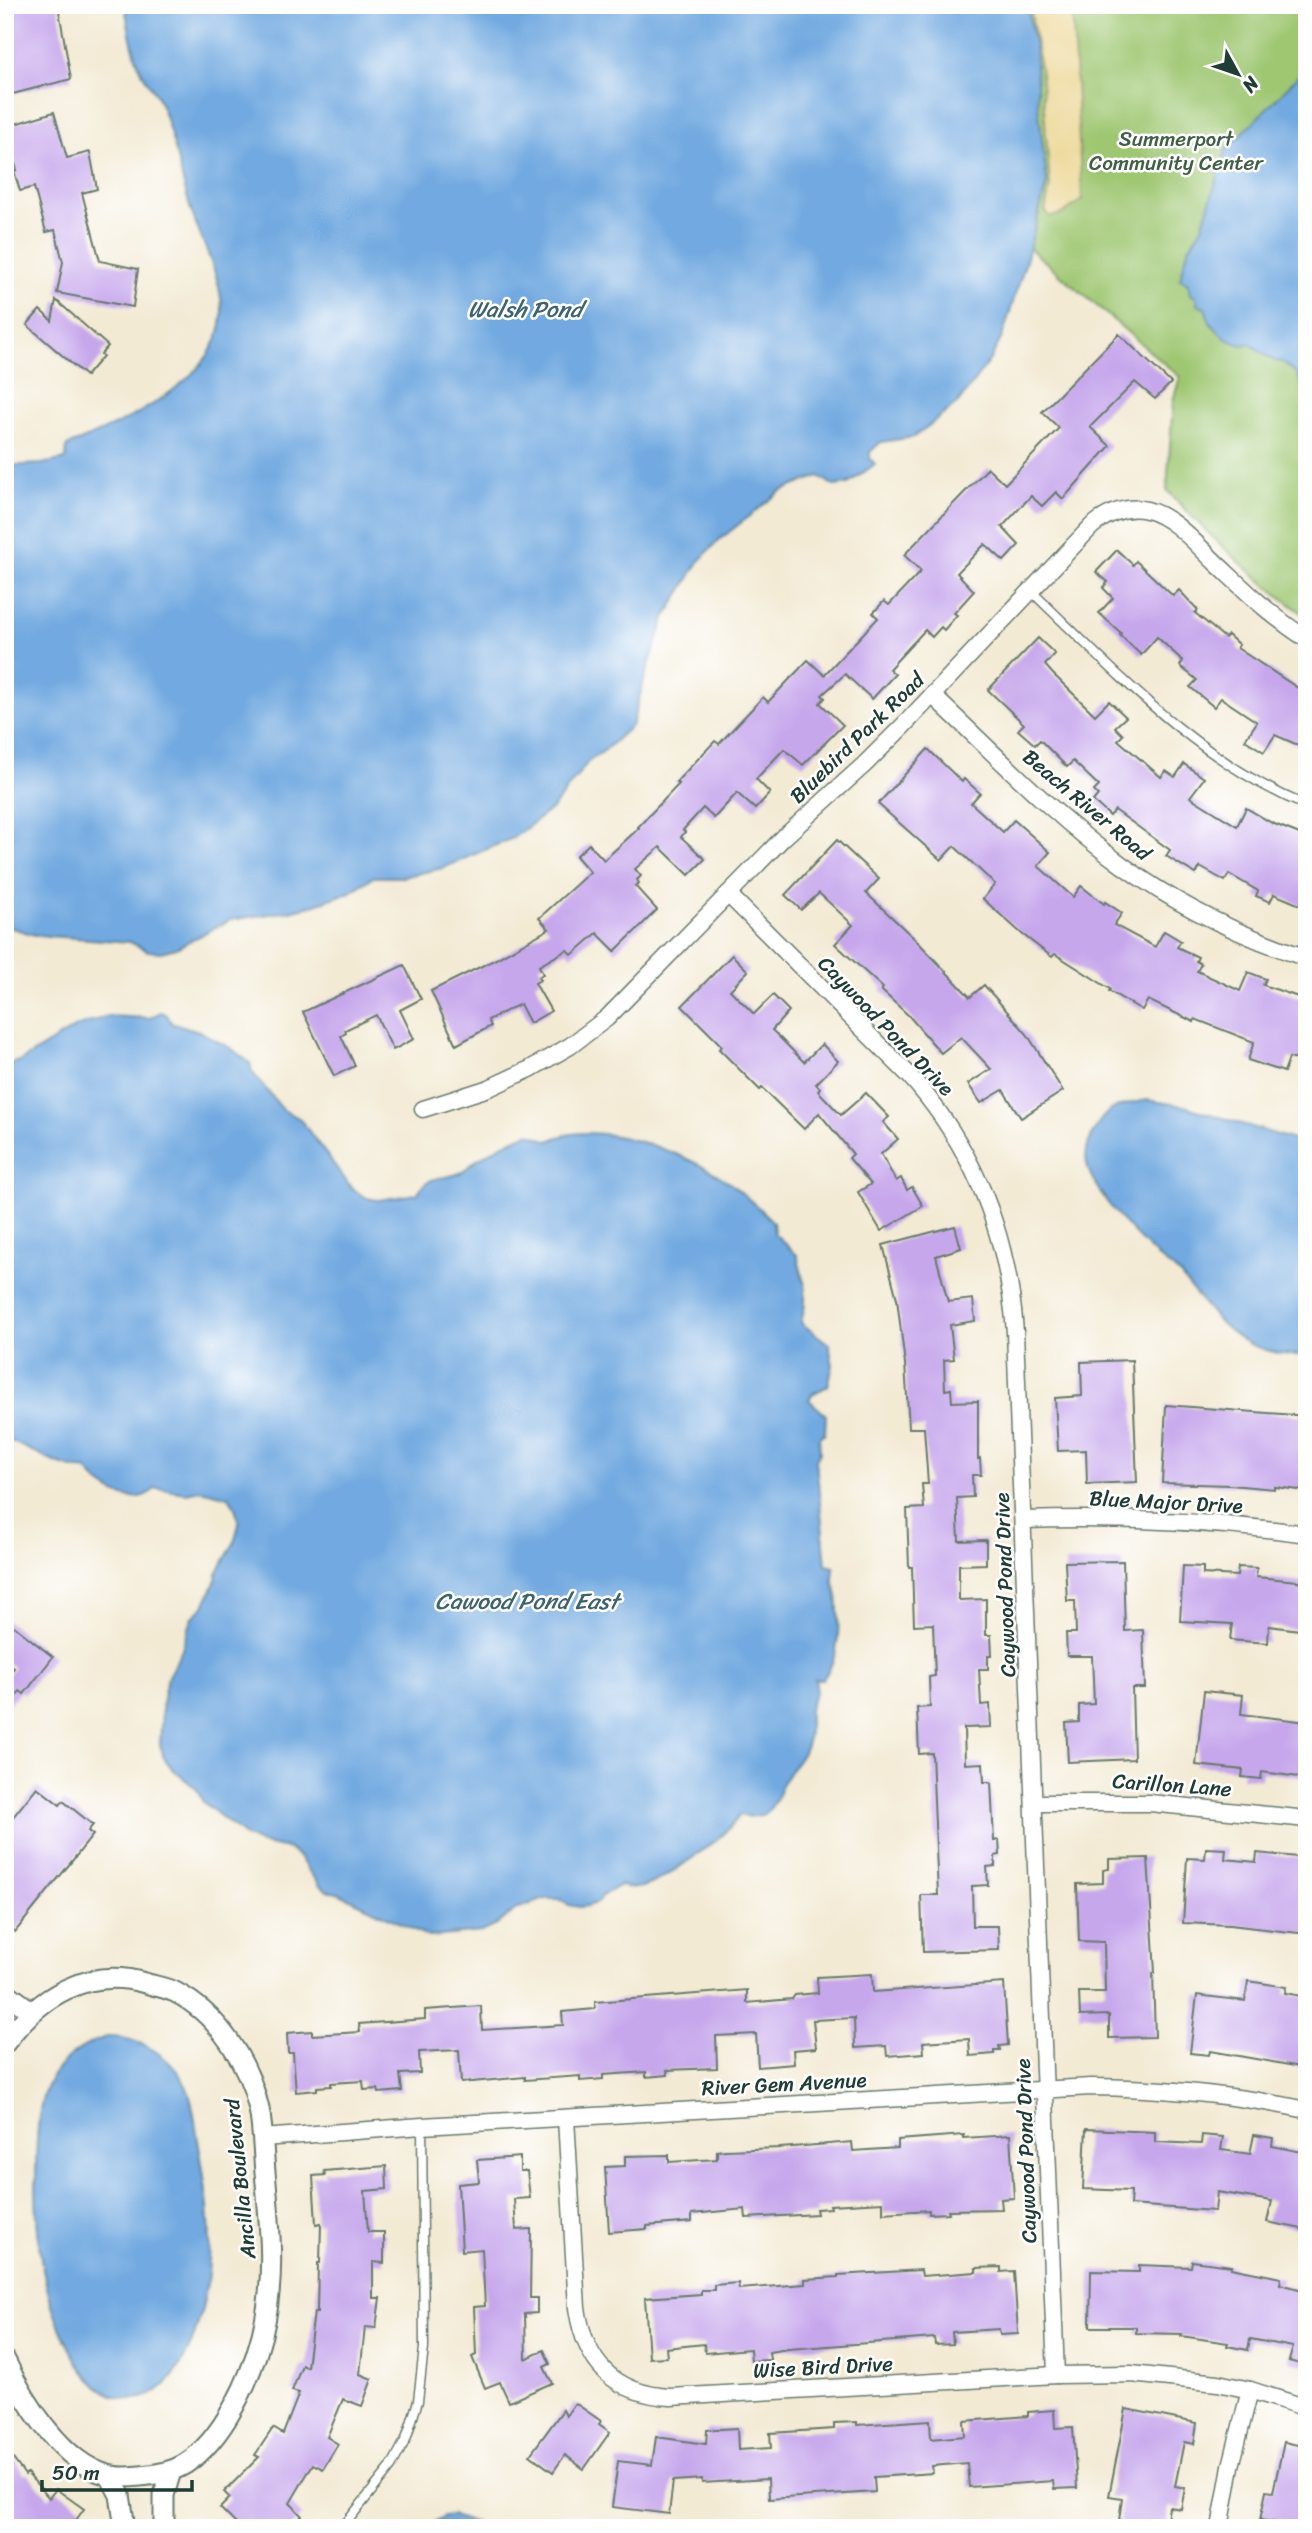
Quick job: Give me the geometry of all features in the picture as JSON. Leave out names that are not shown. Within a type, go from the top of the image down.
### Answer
[{"type":"street","name":"Bluebird Park Road","points":[[423,1109],[499,1083],[570,1046],[624,1003],[783,838],[864,764],[932,695],[1100,519],[1119,510],[1139,509],[1158,514],[1173,524],[1259,604],[1307,639]]},
{"type":"street","name":"Beach River Road","points":[[932,695],[1055,810],[1120,864],[1217,922],[1307,958]]},
{"type":"street","name":"Caywood Pond Drive","points":[[728,894],[922,1090],[955,1135],[984,1190],[1003,1248],[1016,1332],[1056,2375]]},
{"type":"street","name":"Blue Major Drive","points":[[1023,1520],[1178,1520],[1307,1534]]},
{"type":"street","name":"Carillon Lane","points":[[1034,1803],[1150,1803],[1307,1819]]},
{"type":"street","name":"Ancilla Boulevard","points":[[5,2043],[32,2012],[65,1989],[104,1978],[132,1979],[174,1992],[204,2013],[237,2054],[255,2095],[262,2138],[272,2258],[270,2297],[262,2335],[243,2387],[222,2424],[200,2452],[171,2471],[144,2476],[110,2476],[79,2459],[58,2441],[27,2401],[5,2360]]},
{"type":"street","points":[[5,1992],[32,2012]]},
{"type":"street","name":"River Gem Avenue","points":[[262,2138],[422,2126],[1091,2087],[1147,2088],[1249,2099],[1307,2110]]},
{"type":"street","name":"Wise Bird Drive","points":[[566,2118],[577,2308],[582,2336],[595,2361],[606,2373],[630,2389],[671,2397],[1056,2375],[1153,2375],[1197,2379],[1250,2390],[1307,2408]]},
{"type":"street","points":[[1220,2528],[1231,2466],[1250,2390]]},
{"type":"street","points":[[164,2528],[164,2495],[171,2471]]},
{"type":"street","points":[[110,2476],[120,2495],[125,2528]]},
{"type":"lane","points":[[1031,591],[1155,709],[1193,741],[1257,782],[1307,806]]},
{"type":"lane","points":[[342,2528],[391,2468],[406,2439],[418,2402],[424,2348],[422,2126]]},
{"type":"green space","name":"Summerport Community Center","points":[[1023,5],[1307,5],[1307,617],[1234,557],[1167,490],[1173,401],[1180,377],[1029,248],[1047,183]]},
{"type":"sand","points":[[1030,5],[1072,5],[1082,200],[1062,214],[1050,217],[1045,211],[1050,186],[1042,80]]},
{"type":"water","name":"Walsh Pond","points":[[125,5],[1027,5],[1035,47],[1038,105],[1047,183],[1002,337],[991,358],[958,403],[914,437],[881,442],[870,452],[870,459],[875,464],[848,484],[834,486],[819,476],[781,491],[719,540],[700,560],[665,618],[632,725],[588,762],[552,809],[513,838],[443,868],[402,877],[373,877],[350,892],[310,906],[230,920],[176,948],[161,952],[148,951],[130,942],[35,935],[5,926],[5,466],[42,464],[66,459],[67,446],[113,426],[163,397],[186,380],[204,360],[217,338],[222,315],[216,276],[192,213],[166,118],[137,61]]},
{"type":"water","points":[[1307,67],[1307,391],[1297,374],[1283,362],[1274,361],[1250,344],[1241,345],[1226,339],[1210,323],[1205,308],[1197,305],[1197,298],[1190,294],[1188,283],[1180,279],[1188,250],[1202,227],[1226,150]]},
{"type":"water","name":"Cawood Pond East","points":[[161,1012],[167,1015],[173,1025],[199,1031],[232,1049],[250,1063],[252,1072],[283,1110],[299,1118],[351,1187],[367,1198],[378,1200],[417,1194],[426,1183],[460,1173],[484,1155],[528,1133],[549,1141],[568,1135],[590,1133],[639,1141],[687,1159],[731,1184],[773,1222],[774,1233],[797,1255],[805,1286],[801,1323],[829,1344],[833,1365],[828,1386],[812,1394],[809,1400],[826,1415],[825,1433],[819,1437],[820,1452],[816,1460],[826,1565],[834,1567],[838,1627],[836,1649],[829,1669],[823,1679],[815,1679],[816,1688],[809,1710],[809,1735],[805,1749],[766,1812],[751,1817],[739,1815],[723,1833],[695,1856],[665,1876],[642,1887],[620,1885],[602,1896],[597,1903],[588,1906],[579,1907],[559,1899],[545,1899],[516,1909],[497,1925],[482,1932],[429,1937],[319,1885],[298,1856],[289,1849],[262,1844],[246,1837],[203,1802],[196,1788],[173,1770],[163,1756],[160,1744],[167,1679],[182,1649],[192,1618],[204,1606],[217,1573],[234,1543],[239,1524],[235,1507],[229,1497],[201,1490],[186,1493],[156,1488],[138,1497],[118,1495],[100,1484],[86,1469],[67,1467],[5,1439],[5,1064],[20,1061],[76,1027],[108,1016],[150,1018]]},
{"type":"water","points":[[1147,1100],[1184,1106],[1307,1144],[1307,1354],[1292,1355],[1266,1350],[1235,1335],[1210,1311],[1178,1273],[1136,1235],[1102,1195],[1088,1168],[1086,1156],[1092,1135],[1102,1118],[1113,1109]]},
{"type":"water","points":[[107,2037],[131,2040],[154,2050],[181,2077],[193,2107],[209,2215],[210,2246],[204,2300],[190,2345],[180,2366],[167,2382],[152,2394],[133,2399],[114,2396],[98,2386],[83,2370],[71,2351],[47,2288],[38,2230],[38,2124],[47,2086],[58,2069],[72,2055]]},
{"type":"water","points":[[452,2515],[495,2528],[427,2528],[443,2516]]},
{"type":"building","points":[[5,5],[58,5],[71,79],[5,96]]},
{"type":"building","points":[[54,112],[67,158],[90,152],[97,189],[82,193],[100,261],[138,269],[133,307],[57,293],[63,262],[55,230],[46,232],[34,187],[20,191],[5,129]]},
{"type":"building","points":[[56,300],[108,346],[86,376],[27,325],[40,310],[52,321]]},
{"type":"building","points":[[1119,334],[1171,383],[1155,399],[1135,382],[1090,427],[1110,446],[1063,499],[1056,492],[1042,506],[1031,496],[1002,527],[1019,545],[1004,561],[985,544],[957,573],[974,591],[954,613],[957,615],[944,630],[941,627],[932,637],[925,630],[889,669],[895,674],[872,699],[845,674],[822,695],[825,698],[820,703],[843,725],[803,765],[784,749],[756,779],[770,793],[755,809],[737,793],[714,818],[703,808],[683,830],[685,832],[681,837],[705,859],[689,875],[660,847],[635,869],[641,876],[635,886],[657,910],[615,951],[597,933],[572,955],[567,950],[539,966],[543,974],[535,983],[551,1011],[530,1023],[520,1004],[488,1020],[491,1026],[456,1045],[431,991],[549,929],[539,918],[590,872],[576,856],[589,844],[604,860],[639,828],[679,784],[676,782],[715,741],[719,744],[763,697],[768,702],[808,660],[824,675],[878,618],[873,613],[884,601],[889,605],[921,571],[904,555],[988,468],[1005,484],[1059,428],[1042,412]]},
{"type":"building","points":[[1117,550],[1133,565],[1136,561],[1173,596],[1179,590],[1198,610],[1195,613],[1225,638],[1228,635],[1239,645],[1237,648],[1307,694],[1307,749],[1275,735],[1264,752],[1245,740],[1257,722],[1221,698],[1214,707],[1190,687],[1197,680],[1180,666],[1183,661],[1157,637],[1141,655],[1120,635],[1121,633],[1099,613],[1113,598],[1103,588],[1108,582],[1096,572]]},
{"type":"building","points":[[1038,638],[1055,654],[1045,665],[1095,715],[1109,701],[1126,717],[1115,727],[1123,735],[1118,740],[1161,777],[1166,771],[1175,777],[1184,764],[1204,778],[1190,797],[1237,826],[1246,808],[1272,823],[1307,837],[1307,908],[1274,894],[1270,902],[1256,896],[1258,891],[1229,874],[1225,881],[1200,867],[1196,874],[1166,856],[1170,850],[1115,810],[1110,816],[1093,801],[1098,795],[1094,791],[1099,786],[1073,761],[1067,767],[1040,740],[1035,745],[1018,730],[1024,724],[988,690]]},
{"type":"building","points":[[928,749],[962,782],[964,779],[980,793],[971,803],[1003,832],[1014,820],[1050,852],[1038,866],[1073,897],[1081,886],[1104,904],[1105,902],[1122,913],[1114,925],[1155,947],[1164,931],[1181,941],[1177,947],[1198,957],[1196,961],[1201,964],[1197,971],[1240,991],[1248,972],[1266,979],[1263,985],[1307,1000],[1307,1062],[1289,1058],[1284,1072],[1248,1060],[1254,1042],[1195,1019],[1194,1022],[1148,1000],[1142,1010],[1055,954],[1052,957],[1022,934],[983,899],[995,884],[954,846],[941,860],[878,804]]},
{"type":"building","points":[[837,840],[879,879],[866,893],[917,941],[970,997],[984,985],[1027,1034],[1063,1091],[1021,1118],[1003,1090],[981,1103],[968,1084],[991,1069],[961,1037],[941,1053],[909,1016],[881,990],[883,988],[835,944],[853,925],[819,893],[801,910],[785,895]]},
{"type":"building","points":[[732,955],[748,971],[730,990],[754,1014],[773,995],[789,1011],[772,1030],[804,1062],[822,1044],[838,1061],[816,1084],[820,1088],[818,1091],[841,1115],[866,1093],[889,1117],[883,1122],[898,1139],[881,1154],[896,1181],[901,1178],[907,1190],[912,1187],[923,1206],[881,1231],[858,1192],[871,1184],[849,1158],[853,1154],[819,1113],[804,1129],[719,1049],[722,1046],[682,1006]]},
{"type":"building","points":[[404,965],[421,999],[400,1010],[414,1039],[393,1050],[376,1015],[345,1030],[346,1033],[341,1036],[355,1066],[334,1076],[303,1012]]},
{"type":"building","points":[[955,1226],[961,1248],[936,1256],[948,1302],[973,1299],[975,1321],[950,1325],[954,1359],[944,1360],[945,1390],[951,1389],[952,1402],[978,1401],[978,1459],[980,1458],[981,1475],[972,1475],[973,1497],[957,1498],[959,1541],[986,1540],[986,1564],[959,1565],[959,1600],[986,1599],[986,1635],[991,1635],[992,1656],[988,1656],[988,1669],[979,1669],[981,1705],[990,1704],[991,1727],[964,1728],[965,1764],[983,1763],[984,1782],[991,1782],[994,1841],[999,1840],[1000,1855],[995,1856],[995,1866],[987,1867],[988,1885],[972,1886],[973,1926],[998,1926],[999,1950],[923,1952],[921,1895],[938,1895],[932,1753],[919,1754],[917,1708],[930,1707],[929,1677],[935,1676],[933,1624],[914,1625],[907,1509],[924,1508],[922,1484],[928,1484],[924,1428],[909,1428],[897,1299],[883,1245]]},
{"type":"building","points":[[1132,1360],[1137,1482],[1087,1484],[1086,1450],[1058,1451],[1055,1398],[1082,1396],[1081,1362]]},
{"type":"building","points":[[1166,1405],[1307,1416],[1307,1491],[1275,1487],[1162,1483]]},
{"type":"building","points":[[1123,1561],[1125,1631],[1143,1630],[1145,1688],[1132,1688],[1134,1759],[1068,1762],[1066,1723],[1079,1722],[1079,1705],[1094,1704],[1092,1656],[1067,1656],[1066,1633],[1076,1633],[1075,1601],[1067,1601],[1065,1562]]},
{"type":"building","points":[[1183,1566],[1203,1567],[1203,1574],[1237,1576],[1238,1567],[1257,1568],[1256,1577],[1307,1582],[1307,1631],[1269,1626],[1268,1643],[1230,1640],[1232,1624],[1180,1621]]},
{"type":"building","points":[[5,1619],[53,1657],[24,1694],[20,1691],[5,1709],[5,1679],[14,1668],[5,1661]]},
{"type":"building","points":[[1204,1691],[1243,1695],[1241,1714],[1307,1722],[1307,1778],[1262,1772],[1261,1779],[1242,1777],[1243,1770],[1196,1765]]},
{"type":"building","points":[[37,1787],[60,1805],[63,1801],[93,1825],[88,1831],[93,1835],[15,1932],[5,1924],[5,1827]]},
{"type":"building","points":[[1206,1848],[1226,1849],[1225,1859],[1256,1862],[1257,1853],[1307,1858],[1307,1934],[1230,1925],[1183,1923],[1187,1858],[1205,1859]]},
{"type":"building","points":[[1148,1858],[1155,1973],[1155,2037],[1109,2038],[1109,2015],[1080,2016],[1079,1992],[1105,1992],[1104,1942],[1079,1941],[1077,1884],[1103,1883],[1103,1870],[1109,1869],[1109,1859]]},
{"type":"building","points":[[872,1974],[873,1992],[1004,1983],[1008,2045],[999,2046],[1000,2050],[994,2050],[994,2054],[970,2056],[969,2039],[923,2042],[924,2053],[887,2056],[886,2046],[855,2048],[854,2018],[813,2020],[816,2048],[793,2050],[794,2064],[758,2067],[756,2034],[716,2036],[717,2068],[667,2070],[668,2075],[646,2077],[646,2072],[603,2075],[603,2079],[580,2081],[580,2076],[525,2080],[525,2077],[461,2083],[459,2050],[419,2052],[420,2073],[400,2074],[402,2091],[379,2093],[378,2089],[364,2090],[363,2081],[331,2083],[331,2086],[317,2087],[317,2090],[296,2092],[293,2053],[288,2053],[287,2033],[312,2031],[312,2035],[360,2032],[359,2024],[425,2019],[425,2010],[481,2006],[482,2030],[563,2025],[562,2012],[595,2009],[595,2002],[747,1990],[747,2003],[792,1999],[795,1995],[818,1993],[817,1977]]},
{"type":"building","points":[[1248,1981],[1286,1987],[1285,1993],[1307,1997],[1307,2054],[1304,2054],[1301,2067],[1210,2051],[1209,2055],[1190,2053],[1197,1995],[1245,2001]]},
{"type":"building","points":[[1086,2129],[1155,2132],[1155,2142],[1201,2144],[1202,2135],[1223,2137],[1221,2150],[1250,2154],[1254,2135],[1273,2138],[1272,2146],[1307,2153],[1307,2230],[1267,2222],[1272,2201],[1217,2192],[1215,2211],[1130,2205],[1131,2191],[1083,2189]]},
{"type":"building","points":[[964,2135],[964,2138],[1010,2135],[1014,2198],[1001,2199],[1002,2209],[948,2210],[949,2213],[929,2214],[929,2210],[883,2213],[883,2202],[830,2205],[831,2208],[816,2209],[817,2214],[746,2218],[745,2209],[692,2214],[692,2222],[609,2232],[605,2167],[625,2166],[625,2156],[669,2155],[669,2162],[717,2159],[717,2151],[726,2150],[852,2142],[853,2151],[898,2148],[898,2140]]},
{"type":"building","points":[[520,2157],[520,2171],[527,2171],[530,2198],[514,2199],[516,2230],[531,2229],[530,2298],[537,2298],[537,2313],[525,2314],[526,2359],[544,2350],[550,2364],[544,2367],[552,2383],[509,2402],[500,2382],[485,2388],[472,2357],[476,2355],[474,2307],[485,2306],[482,2249],[462,2251],[458,2184],[479,2182],[477,2160]]},
{"type":"building","points":[[386,2166],[387,2189],[365,2191],[368,2232],[384,2232],[384,2263],[373,2262],[373,2298],[380,2298],[376,2328],[365,2327],[360,2374],[372,2379],[362,2406],[343,2399],[327,2437],[338,2444],[323,2469],[313,2464],[290,2503],[302,2516],[290,2528],[240,2528],[220,2508],[230,2498],[224,2492],[259,2457],[255,2455],[273,2428],[283,2434],[299,2393],[292,2391],[302,2365],[307,2367],[314,2312],[317,2312],[320,2263],[321,2223],[316,2224],[313,2176],[325,2175],[324,2171]]},
{"type":"building","points":[[1192,2261],[1232,2266],[1231,2268],[1281,2278],[1280,2284],[1307,2291],[1307,2366],[1289,2361],[1293,2347],[1250,2339],[1248,2350],[1227,2346],[1228,2343],[1181,2336],[1182,2334],[1136,2333],[1136,2327],[1090,2327],[1091,2271],[1139,2272],[1139,2265],[1191,2267]]},
{"type":"building","points":[[1001,2267],[1001,2272],[1014,2271],[1018,2334],[1000,2335],[999,2329],[952,2332],[953,2344],[935,2345],[934,2338],[788,2349],[769,2352],[770,2360],[751,2361],[750,2349],[705,2353],[704,2344],[666,2348],[667,2357],[649,2358],[645,2298],[701,2294],[701,2290],[714,2290],[714,2285],[738,2283],[739,2289],[805,2284],[805,2279],[838,2275],[921,2270],[922,2276],[976,2272],[976,2268]]},
{"type":"building","points":[[575,2403],[601,2421],[599,2424],[610,2432],[584,2469],[565,2455],[553,2472],[530,2455],[563,2410],[566,2416]]},
{"type":"building","points":[[1126,2409],[1197,2423],[1194,2444],[1184,2442],[1175,2486],[1185,2488],[1181,2509],[1169,2507],[1166,2528],[1118,2528],[1122,2498],[1109,2496]]},
{"type":"building","points":[[1054,2410],[1055,2428],[1073,2427],[1077,2488],[1054,2489],[1053,2481],[969,2487],[967,2463],[932,2466],[933,2473],[874,2477],[875,2492],[769,2499],[768,2479],[702,2483],[702,2479],[673,2481],[669,2514],[612,2507],[618,2461],[652,2465],[656,2437],[706,2444],[707,2430],[737,2428],[738,2450],[771,2448],[770,2433],[834,2429],[834,2423],[857,2422],[857,2425],[930,2420],[931,2439],[965,2436],[964,2421],[1028,2416],[1028,2412]]},
{"type":"building","points":[[1284,2442],[1307,2447],[1307,2517],[1304,2528],[1260,2520],[1266,2491],[1273,2492]]},
{"type":"building","points":[[5,2448],[25,2475],[27,2473],[49,2498],[56,2489],[84,2509],[70,2528],[5,2528]]}]
